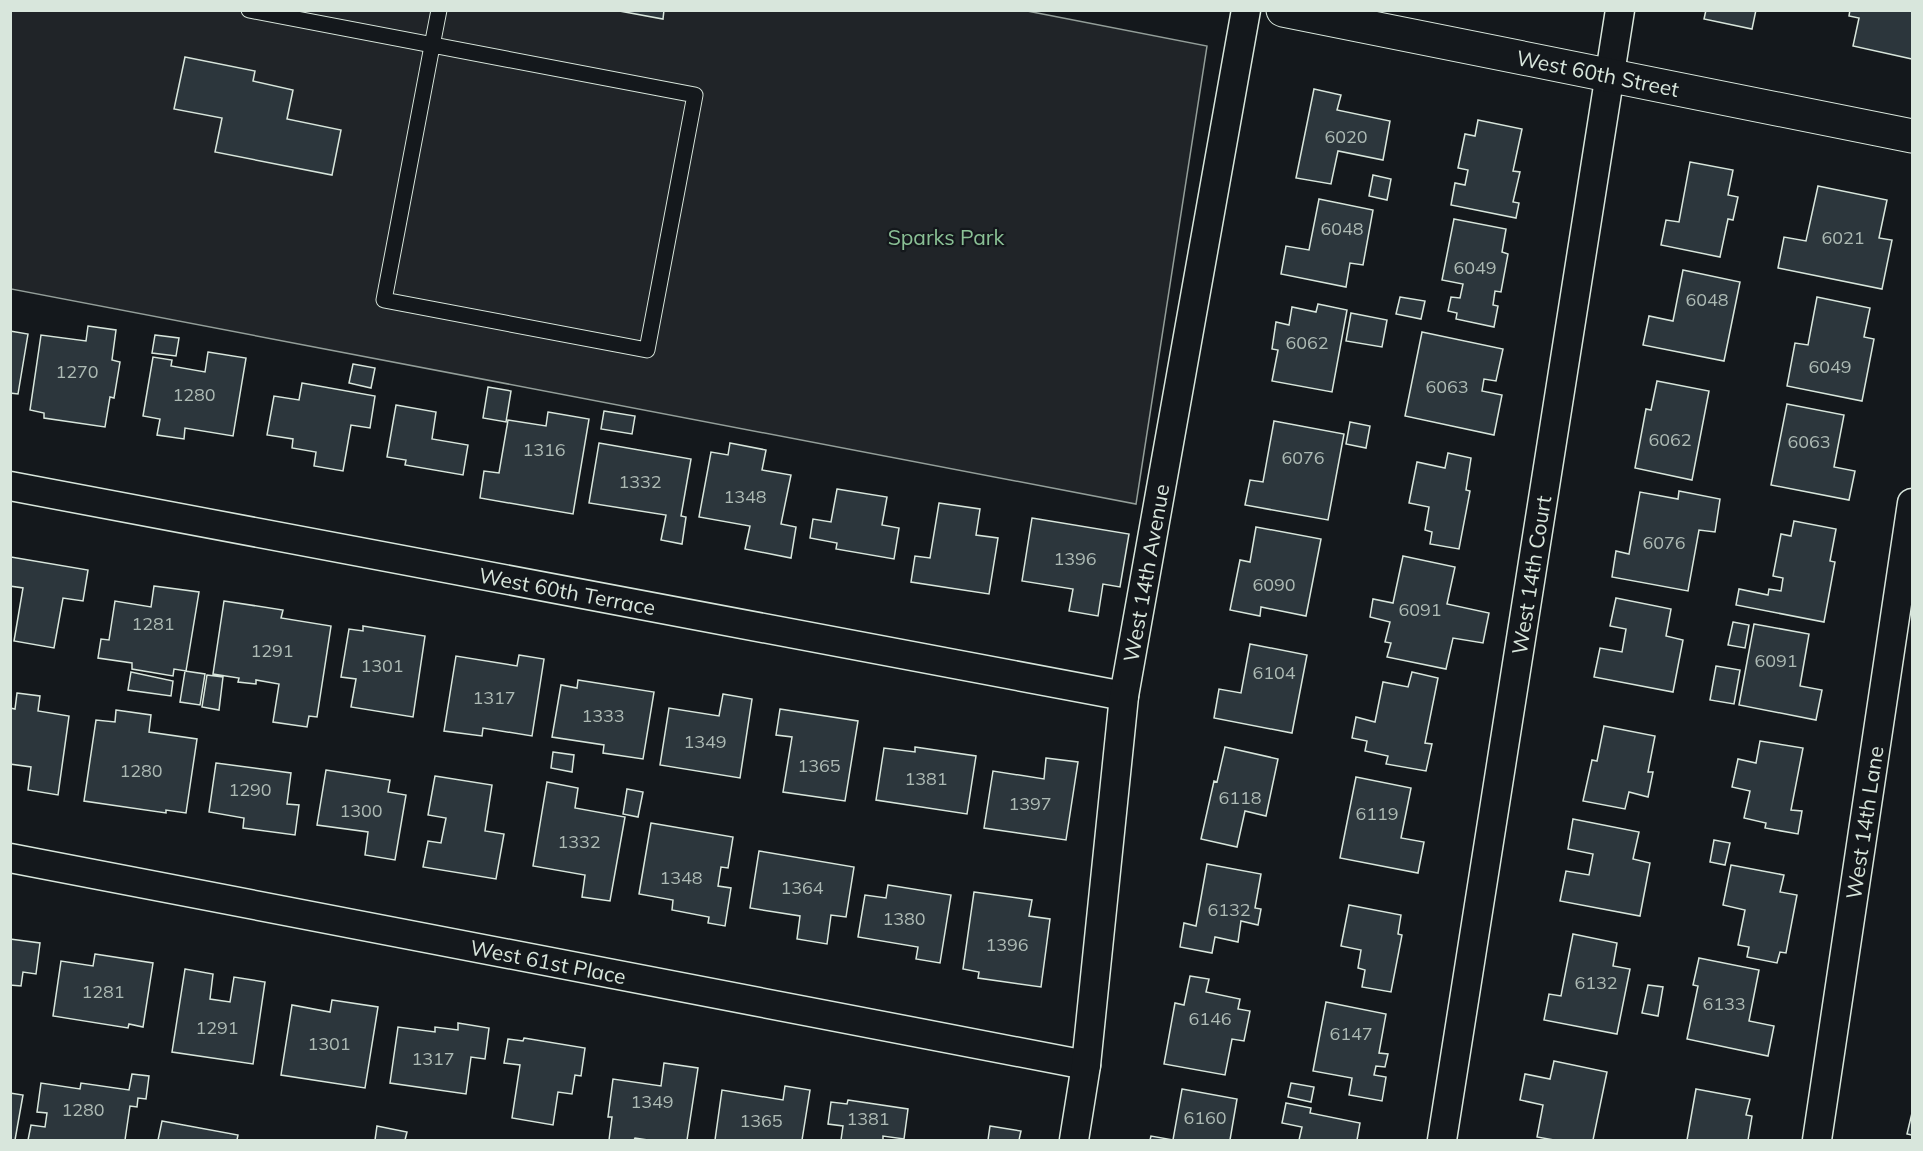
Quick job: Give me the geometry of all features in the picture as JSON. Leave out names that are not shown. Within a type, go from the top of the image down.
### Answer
[{"type":"street","name":"West 14th Avenue","points":[[1074,1140],[1086,1065],[1124,696],[1246,10]]},
{"type":"street","name":"West 60th Street","points":[[1283,10],[1912,136]]},
{"type":"street","name":"West 14th Court","points":[[1442,1140],[1620,10]]},
{"type":"street","name":"West 60th Terrace","points":[[10,486],[1124,696]]},
{"type":"street","name":"West 14th Lane","points":[[1817,1140],[1912,503]]},
{"type":"street","name":"West 61st Place","points":[[10,858],[1086,1065]]},
{"type":"lane","points":[[249,10],[432,46],[695,95],[647,350],[384,300],[432,46],[439,10]]},
{"type":"green space","name":"Sparks Park","points":[[1022,10],[1207,46],[1136,504],[11,289],[10,11]]},
{"type":"building","points":[[614,10],[664,10],[663,19]]},
{"type":"building","points":[[1706,10],[1756,10],[1752,29],[1704,19]]},
{"type":"building","points":[[1850,10],[1912,10],[1912,59],[1853,46],[1859,18],[1849,16]]},
{"type":"building","points":[[185,57],[255,71],[253,81],[293,90],[287,119],[341,130],[332,175],[215,152],[222,118],[174,109]]},
{"type":"building","points":[[1314,89],[1341,95],[1337,110],[1390,121],[1383,160],[1338,151],[1331,184],[1296,178]]},
{"type":"building","points":[[1478,120],[1522,129],[1513,171],[1520,172],[1513,202],[1519,203],[1516,218],[1451,205],[1455,183],[1465,185],[1468,170],[1458,168],[1465,134],[1475,136]]},
{"type":"building","points":[[1690,162],[1733,170],[1728,195],[1738,197],[1733,220],[1728,219],[1720,257],[1661,245],[1666,220],[1679,222]]},
{"type":"building","points":[[1373,175],[1391,179],[1387,200],[1369,196]]},
{"type":"building","points":[[1818,186],[1887,200],[1879,238],[1892,240],[1882,289],[1778,268],[1784,237],[1806,241]]},
{"type":"building","points":[[1319,199],[1373,210],[1363,265],[1350,263],[1346,287],[1281,274],[1286,246],[1309,250]]},
{"type":"building","points":[[1454,219],[1506,229],[1502,252],[1508,254],[1501,292],[1495,291],[1493,305],[1498,306],[1494,327],[1456,319],[1457,313],[1448,311],[1451,297],[1460,298],[1463,284],[1442,280]]},
{"type":"building","points":[[1683,270],[1740,282],[1724,361],[1643,345],[1649,316],[1673,321]]},
{"type":"building","points":[[1400,297],[1425,301],[1421,319],[1396,314]]},
{"type":"building","points":[[1817,297],[1870,308],[1864,337],[1874,339],[1862,401],[1787,386],[1795,343],[1808,345]]},
{"type":"building","points":[[1318,304],[1347,310],[1332,392],[1272,381],[1278,350],[1272,349],[1276,322],[1289,325],[1292,307],[1316,312]]},
{"type":"building","points":[[1351,313],[1387,320],[1382,347],[1346,341]]},
{"type":"building","points":[[88,326],[116,330],[112,360],[120,362],[114,398],[110,397],[105,427],[44,418],[44,413],[30,410],[41,335],[86,341]]},
{"type":"building","points":[[10,331],[28,334],[18,394],[10,393]]},
{"type":"building","points":[[1422,332],[1503,349],[1496,381],[1484,379],[1482,391],[1502,395],[1494,435],[1405,416]]},
{"type":"building","points":[[155,335],[179,338],[176,356],[152,353]]},
{"type":"building","points":[[208,352],[246,358],[233,436],[185,428],[184,439],[157,435],[160,419],[143,416],[153,357],[172,360],[171,366],[205,372]]},
{"type":"building","points":[[353,364],[375,368],[371,388],[349,383]]},
{"type":"building","points":[[1657,381],[1709,391],[1692,480],[1635,468],[1646,409],[1651,410]]},
{"type":"building","points":[[302,383],[375,396],[370,428],[351,425],[343,471],[314,466],[316,452],[292,448],[293,439],[267,435],[274,396],[299,400]]},
{"type":"building","points":[[488,387],[511,391],[506,422],[483,418]]},
{"type":"building","points":[[1787,404],[1844,415],[1834,467],[1855,471],[1849,500],[1771,485]]},
{"type":"building","points":[[396,405],[436,412],[432,439],[468,445],[463,475],[405,465],[406,460],[387,457]]},
{"type":"building","points":[[604,411],[635,416],[632,434],[601,429]]},
{"type":"building","points":[[548,412],[589,419],[573,514],[480,498],[484,471],[499,473],[508,420],[546,426]]},
{"type":"building","points":[[1274,421],[1344,434],[1328,520],[1245,505],[1250,480],[1263,482]]},
{"type":"building","points":[[1350,422],[1370,426],[1366,448],[1346,444]]},
{"type":"building","points":[[599,443],[691,459],[681,516],[686,517],[682,544],[661,540],[666,515],[589,503]]},
{"type":"building","points":[[730,443],[766,450],[762,470],[791,475],[781,524],[796,527],[791,558],[745,549],[750,526],[699,517],[711,452],[728,455]]},
{"type":"building","points":[[1448,453],[1471,458],[1466,490],[1470,491],[1459,549],[1430,544],[1432,532],[1425,530],[1429,507],[1409,503],[1417,462],[1445,468]]},
{"type":"building","points":[[837,489],[887,497],[882,525],[899,528],[894,559],[836,549],[837,543],[810,538],[813,519],[831,522]]},
{"type":"building","points":[[1679,491],[1720,499],[1715,532],[1699,530],[1688,591],[1612,577],[1616,551],[1629,554],[1640,492],[1678,499]]},
{"type":"building","points":[[939,503],[980,509],[976,535],[998,538],[989,594],[911,582],[915,556],[930,558]]},
{"type":"building","points":[[1032,518],[1129,534],[1120,587],[1103,584],[1098,616],[1069,611],[1073,589],[1022,581]]},
{"type":"building","points":[[1794,521],[1836,529],[1830,561],[1835,562],[1824,622],[1736,605],[1739,589],[1768,595],[1769,589],[1781,591],[1783,578],[1773,576],[1781,534],[1791,536]]},
{"type":"building","points":[[1256,527],[1321,539],[1306,616],[1261,607],[1260,616],[1230,610],[1240,560],[1250,562]]},
{"type":"building","points":[[1403,556],[1455,567],[1447,604],[1489,613],[1483,643],[1453,638],[1446,669],[1387,657],[1391,643],[1385,642],[1390,622],[1370,617],[1373,599],[1393,603]]},
{"type":"building","points":[[11,557],[88,570],[83,601],[63,598],[54,648],[14,641],[23,588],[10,586]]},
{"type":"building","points":[[154,586],[199,592],[186,671],[174,669],[173,676],[132,669],[132,663],[98,658],[101,639],[109,640],[115,601],[151,607]]},
{"type":"building","points":[[1616,598],[1671,609],[1666,636],[1683,640],[1673,692],[1594,677],[1600,648],[1622,652],[1626,629],[1610,626]]},
{"type":"building","points":[[224,601],[283,610],[281,618],[331,626],[317,717],[309,716],[307,727],[273,722],[279,684],[256,680],[256,684],[238,682],[239,678],[213,674]]},
{"type":"building","points":[[1733,622],[1749,625],[1745,648],[1728,645]]},
{"type":"building","points":[[1754,624],[1809,634],[1800,686],[1822,690],[1816,720],[1739,705]]},
{"type":"building","points":[[363,626],[425,636],[413,717],[351,707],[356,679],[341,677],[349,629],[363,631]]},
{"type":"building","points":[[1250,644],[1307,655],[1292,733],[1214,718],[1219,689],[1241,693]]},
{"type":"building","points":[[519,655],[544,659],[532,736],[483,728],[482,736],[444,731],[456,656],[517,666]]},
{"type":"building","points":[[1716,666],[1740,670],[1734,704],[1710,700]]},
{"type":"building","points":[[185,671],[205,674],[200,705],[180,702]]},
{"type":"building","points":[[131,672],[173,681],[171,696],[128,690]]},
{"type":"building","points":[[1412,672],[1438,678],[1425,743],[1432,744],[1426,771],[1386,764],[1388,756],[1365,751],[1367,741],[1352,738],[1356,717],[1375,722],[1383,682],[1408,687]]},
{"type":"building","points":[[207,675],[223,677],[219,710],[202,707]]},
{"type":"building","points":[[578,680],[654,692],[643,759],[603,753],[604,745],[552,737],[561,685],[577,688]]},
{"type":"building","points":[[17,693],[40,696],[38,711],[69,716],[58,795],[28,790],[31,767],[10,764],[10,708],[15,709]]},
{"type":"building","points":[[723,694],[752,699],[740,778],[660,765],[669,708],[719,716]]},
{"type":"building","points":[[780,709],[858,721],[845,801],[783,792],[792,737],[776,735]]},
{"type":"building","points":[[116,710],[151,715],[149,732],[197,739],[186,813],[166,810],[166,813],[84,801],[96,720],[115,722]]},
{"type":"building","points":[[1604,726],[1655,736],[1648,772],[1653,772],[1648,797],[1629,792],[1625,809],[1583,801],[1592,760],[1597,761]]},
{"type":"building","points":[[1760,741],[1803,748],[1791,810],[1802,811],[1798,834],[1765,828],[1766,823],[1744,818],[1750,791],[1732,787],[1738,759],[1756,763]]},
{"type":"building","points":[[915,747],[976,756],[967,814],[876,800],[884,748],[915,752]]},
{"type":"building","points":[[1225,747],[1278,759],[1266,816],[1245,811],[1237,847],[1201,839],[1214,781],[1217,782]]},
{"type":"building","points":[[553,752],[574,755],[572,772],[551,768]]},
{"type":"building","points":[[1046,758],[1078,762],[1066,840],[984,828],[993,771],[1044,779]]},
{"type":"building","points":[[216,763],[291,773],[287,804],[299,805],[295,835],[243,828],[244,818],[209,812]]},
{"type":"building","points":[[326,770],[390,780],[388,792],[406,795],[395,860],[365,855],[368,832],[317,825]]},
{"type":"building","points":[[435,776],[492,785],[485,831],[504,834],[496,879],[423,867],[428,841],[441,843],[446,818],[428,815]]},
{"type":"building","points":[[1356,777],[1411,788],[1401,838],[1424,842],[1418,873],[1340,858]]},
{"type":"building","points":[[547,782],[578,788],[575,808],[625,817],[610,901],[582,897],[585,875],[533,866]]},
{"type":"building","points":[[627,789],[643,792],[638,817],[623,814]]},
{"type":"building","points":[[1573,819],[1639,832],[1633,859],[1650,863],[1640,916],[1560,901],[1566,871],[1589,875],[1593,854],[1568,849]]},
{"type":"building","points":[[651,823],[733,837],[728,868],[721,867],[718,886],[731,888],[725,926],[708,923],[709,917],[672,910],[673,900],[639,894]]},
{"type":"building","points":[[1714,840],[1730,843],[1725,865],[1710,862]]},
{"type":"building","points":[[759,851],[854,867],[846,917],[831,915],[827,944],[797,939],[800,916],[750,908]]},
{"type":"building","points":[[1207,864],[1261,874],[1255,908],[1261,909],[1258,925],[1241,921],[1238,942],[1215,937],[1212,953],[1180,947],[1184,923],[1196,926]]},
{"type":"building","points":[[1731,865],[1784,875],[1780,892],[1797,895],[1786,953],[1780,952],[1777,963],[1747,957],[1749,947],[1738,945],[1745,910],[1723,905]]},
{"type":"building","points":[[888,885],[951,895],[940,963],[916,959],[918,947],[858,937],[865,895],[886,898]]},
{"type":"building","points":[[974,892],[1032,900],[1029,916],[1050,919],[1041,987],[978,978],[979,972],[963,969]]},
{"type":"building","points":[[1349,905],[1401,915],[1398,934],[1402,935],[1391,992],[1362,987],[1365,970],[1358,968],[1361,950],[1341,946]]},
{"type":"building","points":[[1573,934],[1617,943],[1613,966],[1630,969],[1617,1034],[1544,1020],[1549,994],[1561,996]]},
{"type":"building","points":[[10,939],[40,943],[36,974],[23,972],[21,986],[10,985]]},
{"type":"building","points":[[95,954],[153,963],[143,1027],[129,1024],[128,1028],[53,1016],[61,961],[93,966]]},
{"type":"building","points":[[1699,958],[1759,970],[1749,1021],[1774,1026],[1768,1056],[1687,1039],[1698,986],[1693,985]]},
{"type":"building","points":[[185,969],[213,974],[210,999],[230,1002],[234,977],[265,982],[253,1064],[172,1052]]},
{"type":"building","points":[[1190,976],[1209,979],[1206,992],[1240,999],[1238,1009],[1250,1011],[1244,1041],[1232,1039],[1225,1075],[1164,1064],[1175,1003],[1184,1005]]},
{"type":"building","points":[[1648,985],[1663,987],[1658,1016],[1642,1013]]},
{"type":"building","points":[[332,1000],[378,1007],[365,1088],[281,1075],[292,1005],[330,1012]]},
{"type":"building","points":[[1326,1002],[1386,1014],[1379,1053],[1388,1054],[1385,1067],[1376,1066],[1374,1075],[1386,1077],[1382,1101],[1349,1095],[1352,1078],[1313,1071]]},
{"type":"building","points":[[458,1023],[489,1028],[485,1059],[471,1057],[466,1094],[390,1083],[398,1027],[435,1032],[435,1027],[458,1030]]},
{"type":"building","points":[[524,1038],[585,1048],[581,1076],[575,1075],[572,1094],[558,1092],[553,1125],[512,1118],[520,1065],[504,1063],[508,1039],[523,1041]]},
{"type":"building","points":[[1554,1061],[1607,1072],[1593,1140],[1554,1140],[1537,1137],[1543,1105],[1520,1100],[1525,1074],[1550,1079]]},
{"type":"building","points":[[664,1063],[698,1068],[687,1140],[635,1138],[634,1140],[609,1140],[612,1117],[608,1117],[613,1079],[661,1086]]},
{"type":"building","points":[[132,1074],[149,1076],[146,1099],[138,1098],[137,1107],[130,1106],[125,1140],[28,1140],[31,1125],[45,1127],[47,1113],[37,1112],[41,1083],[80,1089],[81,1083],[129,1090]]},
{"type":"building","points":[[1291,1083],[1314,1087],[1311,1102],[1288,1097]]},
{"type":"building","points":[[785,1086],[810,1090],[802,1140],[715,1140],[722,1090],[783,1100]]},
{"type":"building","points":[[1182,1089],[1237,1099],[1230,1140],[1173,1140]]},
{"type":"building","points":[[1696,1089],[1750,1099],[1746,1115],[1752,1116],[1748,1140],[1687,1140]]},
{"type":"building","points":[[10,1093],[23,1095],[15,1140],[10,1140]]},
{"type":"building","points":[[848,1100],[908,1109],[904,1139],[883,1136],[883,1140],[841,1140],[843,1126],[828,1124],[831,1102],[847,1104]]},
{"type":"building","points":[[1286,1103],[1311,1108],[1310,1113],[1360,1123],[1357,1140],[1299,1140],[1302,1127],[1282,1123]]},
{"type":"building","points":[[1912,1113],[1912,1135],[1907,1134]]},
{"type":"building","points":[[162,1121],[238,1135],[237,1140],[158,1140]]},
{"type":"building","points":[[377,1126],[407,1132],[405,1140],[375,1140]]},
{"type":"building","points":[[990,1126],[1021,1131],[1019,1140],[988,1140]]},
{"type":"building","points":[[1151,1136],[1173,1140],[1150,1140]]}]
